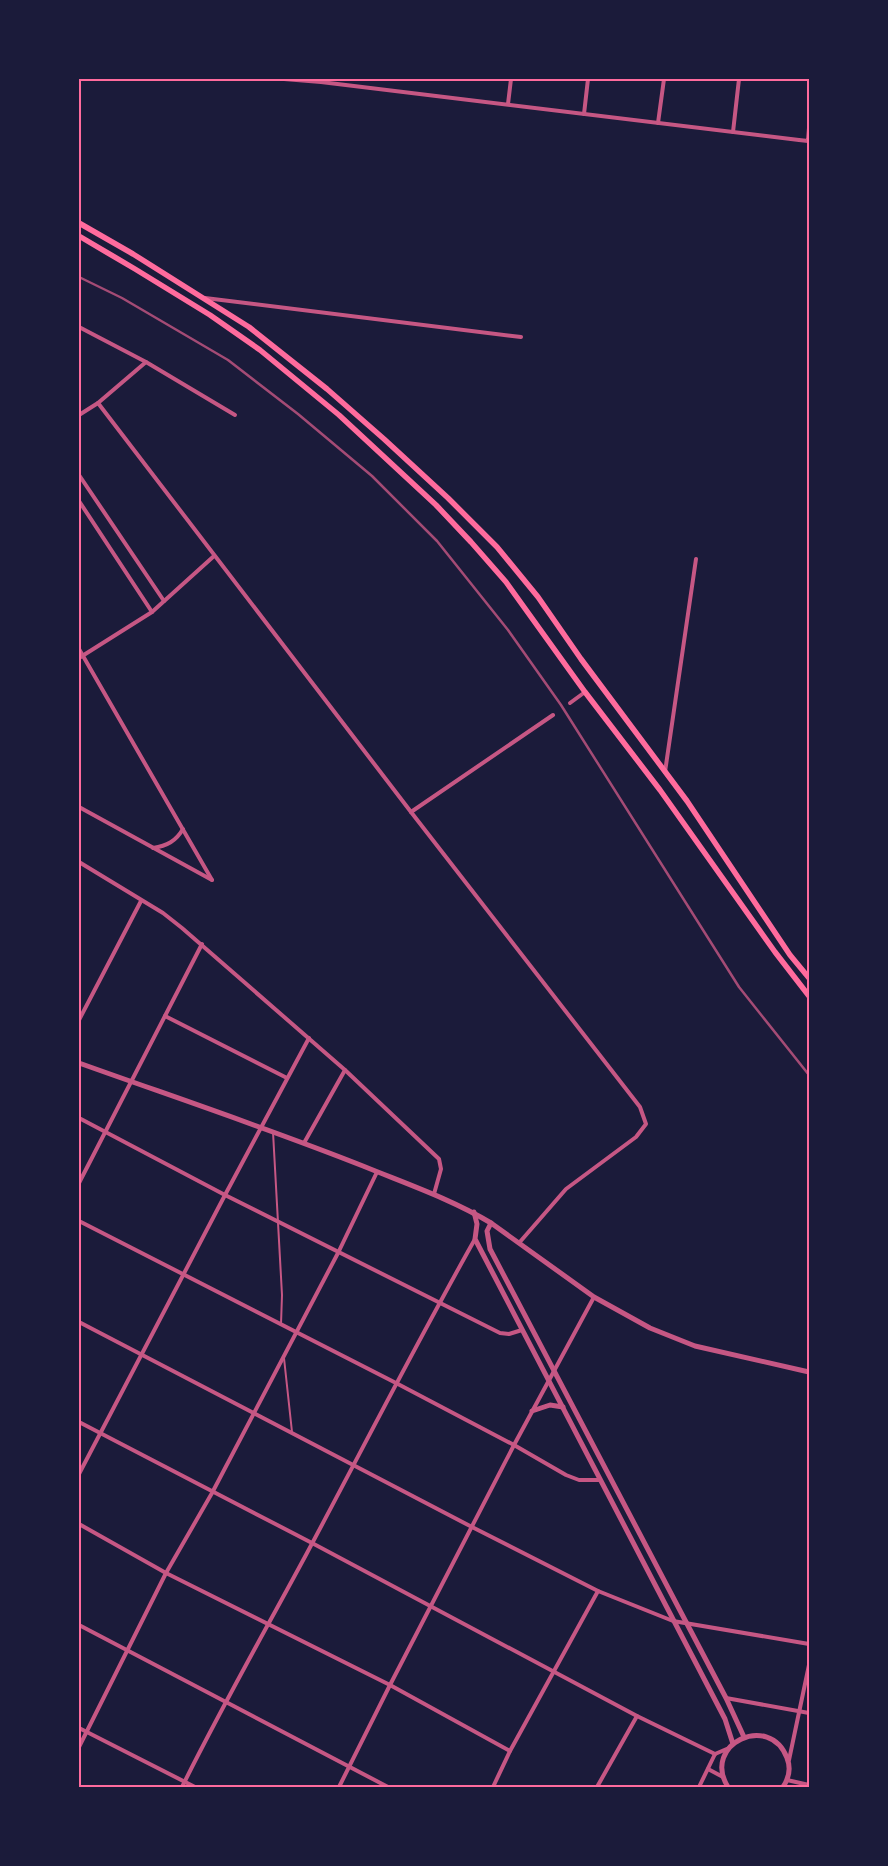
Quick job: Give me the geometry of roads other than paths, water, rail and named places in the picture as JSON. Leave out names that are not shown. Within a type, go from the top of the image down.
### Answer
[{"type":"main road","points":[[79,223],[133,254],[249,327],[327,389],[427,478],[476,526],[538,597],[665,772],[790,955],[809,978]]},
{"type":"main road","points":[[79,236],[210,315],[260,350],[339,415],[436,505],[506,582],[809,996]]},
{"type":"street","points":[[284,79],[322,80],[808,141],[809,128]]},
{"type":"street","points":[[508,104],[511,79]]},
{"type":"street","points":[[584,114],[588,79]]},
{"type":"street","points":[[658,123],[664,79]]},
{"type":"street","points":[[733,132],[739,79]]},
{"type":"street","points":[[203,298],[521,337]]},
{"type":"street","points":[[79,326],[146,362],[235,415]]},
{"type":"street","points":[[79,415],[98,403],[146,362]]},
{"type":"street","points":[[98,403],[640,1107],[646,1124],[636,1137],[566,1189],[519,1243]]},
{"type":"street","points":[[79,475],[164,601]]},
{"type":"street","points":[[79,501],[152,612]]},
{"type":"street","points":[[81,656],[152,612],[214,556]]},
{"type":"street","points":[[665,772],[696,559]]},
{"type":"street","points":[[79,649],[81,656],[212,880],[80,806]]},
{"type":"street","points":[[570,703],[585,692]]},
{"type":"street","points":[[411,812],[553,714]]},
{"type":"street","points":[[153,848],[174,841],[183,829]]},
{"type":"street","points":[[79,862],[163,913],[202,944],[345,1070],[439,1159],[441,1169],[434,1194]]},
{"type":"street","points":[[79,1020],[141,901]]},
{"type":"street","points":[[79,1183],[202,944]]},
{"type":"street","points":[[165,1016],[287,1078]]},
{"type":"street","points":[[79,1474],[309,1038]]},
{"type":"street","points":[[79,1063],[304,1143],[434,1194],[474,1212],[594,1297],[650,1328],[695,1346],[809,1372]]},
{"type":"street","points":[[304,1143],[345,1070]]},
{"type":"street","points":[[79,1118],[338,1253],[500,1333],[509,1334],[522,1330]]},
{"type":"street","points":[[79,1746],[166,1573],[212,1492],[297,1332],[377,1172]]},
{"type":"street","points":[[182,1787],[396,1383],[475,1239],[477,1224],[474,1212]]},
{"type":"street","points":[[79,1220],[396,1383],[574,1478],[599,1480]]},
{"type":"street","points":[[491,1223],[487,1231],[490,1249],[726,1698],[744,1737]]},
{"type":"street","points":[[475,1239],[725,1719],[731,1746],[724,1757],[722,1767],[723,1777],[728,1787]]},
{"type":"street","points":[[339,1787],[514,1445],[594,1297]]},
{"type":"street","points":[[79,1322],[292,1432],[352,1466],[598,1591],[686,1625],[809,1644]]},
{"type":"street","points":[[532,1412],[544,1406],[563,1406]]},
{"type":"street","points":[[79,1422],[638,1716],[716,1754]]},
{"type":"street","points":[[79,1524],[166,1573],[390,1685],[510,1751]]},
{"type":"street","points":[[493,1787],[510,1751],[598,1591]]},
{"type":"street","points":[[79,1625],[388,1787]]},
{"type":"street","points":[[783,1787],[787,1780],[788,1762],[809,1665]]},
{"type":"street","points":[[726,1698],[809,1714]]},
{"type":"street","points":[[598,1787],[638,1716]]},
{"type":"street","points":[[79,1728],[195,1787]]},
{"type":"street","points":[[699,1787],[716,1754],[744,1737],[753,1735],[772,1739],[780,1745],[788,1762]]},
{"type":"street","points":[[708,1769],[723,1777]]},
{"type":"street","points":[[787,1780],[809,1785]]},
{"type":"lane","points":[[273,1132],[282,1295],[281,1324]]},
{"type":"lane","points":[[284,1356],[292,1432]]},
{"type":"railway","points":[[79,277],[122,298],[228,360],[298,414],[372,476],[437,541],[508,630],[561,705],[739,987],[809,1075]]}]
